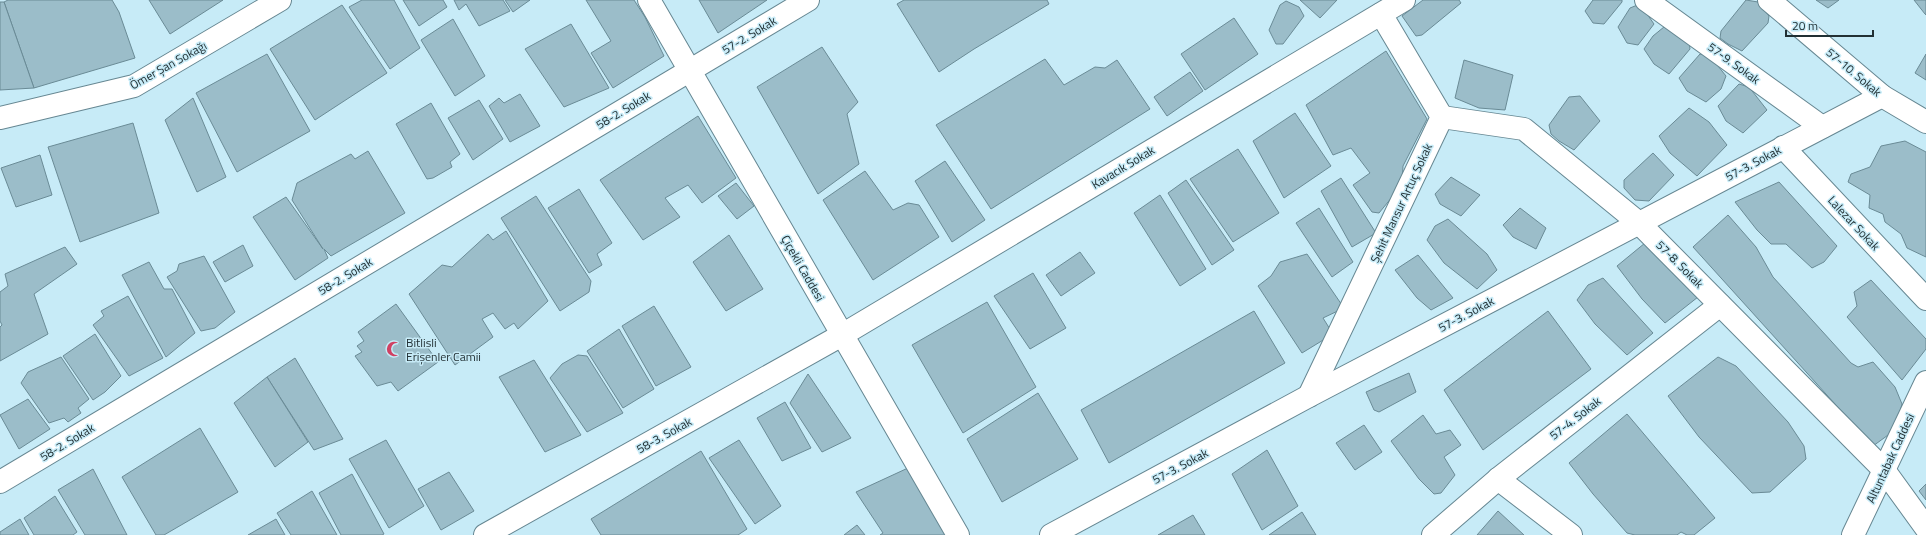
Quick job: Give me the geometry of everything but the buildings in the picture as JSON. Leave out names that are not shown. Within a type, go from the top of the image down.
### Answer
[{"type":"street","name":"Ömer Şan Sokağı","points":[[0,118],[134,86],[280,0]]},
{"type":"street","name":"Çiçekli Caddesi","points":[[649,0],[958,535]]},
{"type":"street","name":"57-2. Sokak","points":[[690,70],[808,0]]},
{"type":"street","name":"Kavacık Sokak","points":[[842,335],[1404,0]]},
{"type":"street","name":"57-9. Sokak","points":[[1646,0],[1822,127]]},
{"type":"street","name":"57-10. Sokak","points":[[1769,0],[1882,96],[1926,122]]},
{"type":"street","points":[[1381,14],[1442,117]]},
{"type":"street","name":"58-2. Sokak","points":[[0,482],[690,70]]},
{"type":"street","name":"57-3. Sokak","points":[[1051,535],[1309,396],[1882,96]]},
{"type":"street","name":"57-8. Sokak","points":[[1442,117],[1524,130],[1639,223],[1884,470],[1926,528]]},
{"type":"street","name":"Şehit Mansur Artuç Sokak","points":[[1309,396],[1442,117]]},
{"type":"street","name":"Lalezar Sokak","points":[[1783,148],[1926,299]]},
{"type":"street","name":"57-4. Sokak","points":[[1433,535],[1498,480],[1720,305]]},
{"type":"street","name":"58-3. Sokak","points":[[485,535],[842,335]]},
{"type":"street","name":"Altuntabak Caddesi","points":[[1853,535],[1926,382]]},
{"type":"street","points":[[1498,480],[1571,535]]},
{"type":"place","name":"Bitlisli Erişenler Camii","points":[[394,349]]}]
